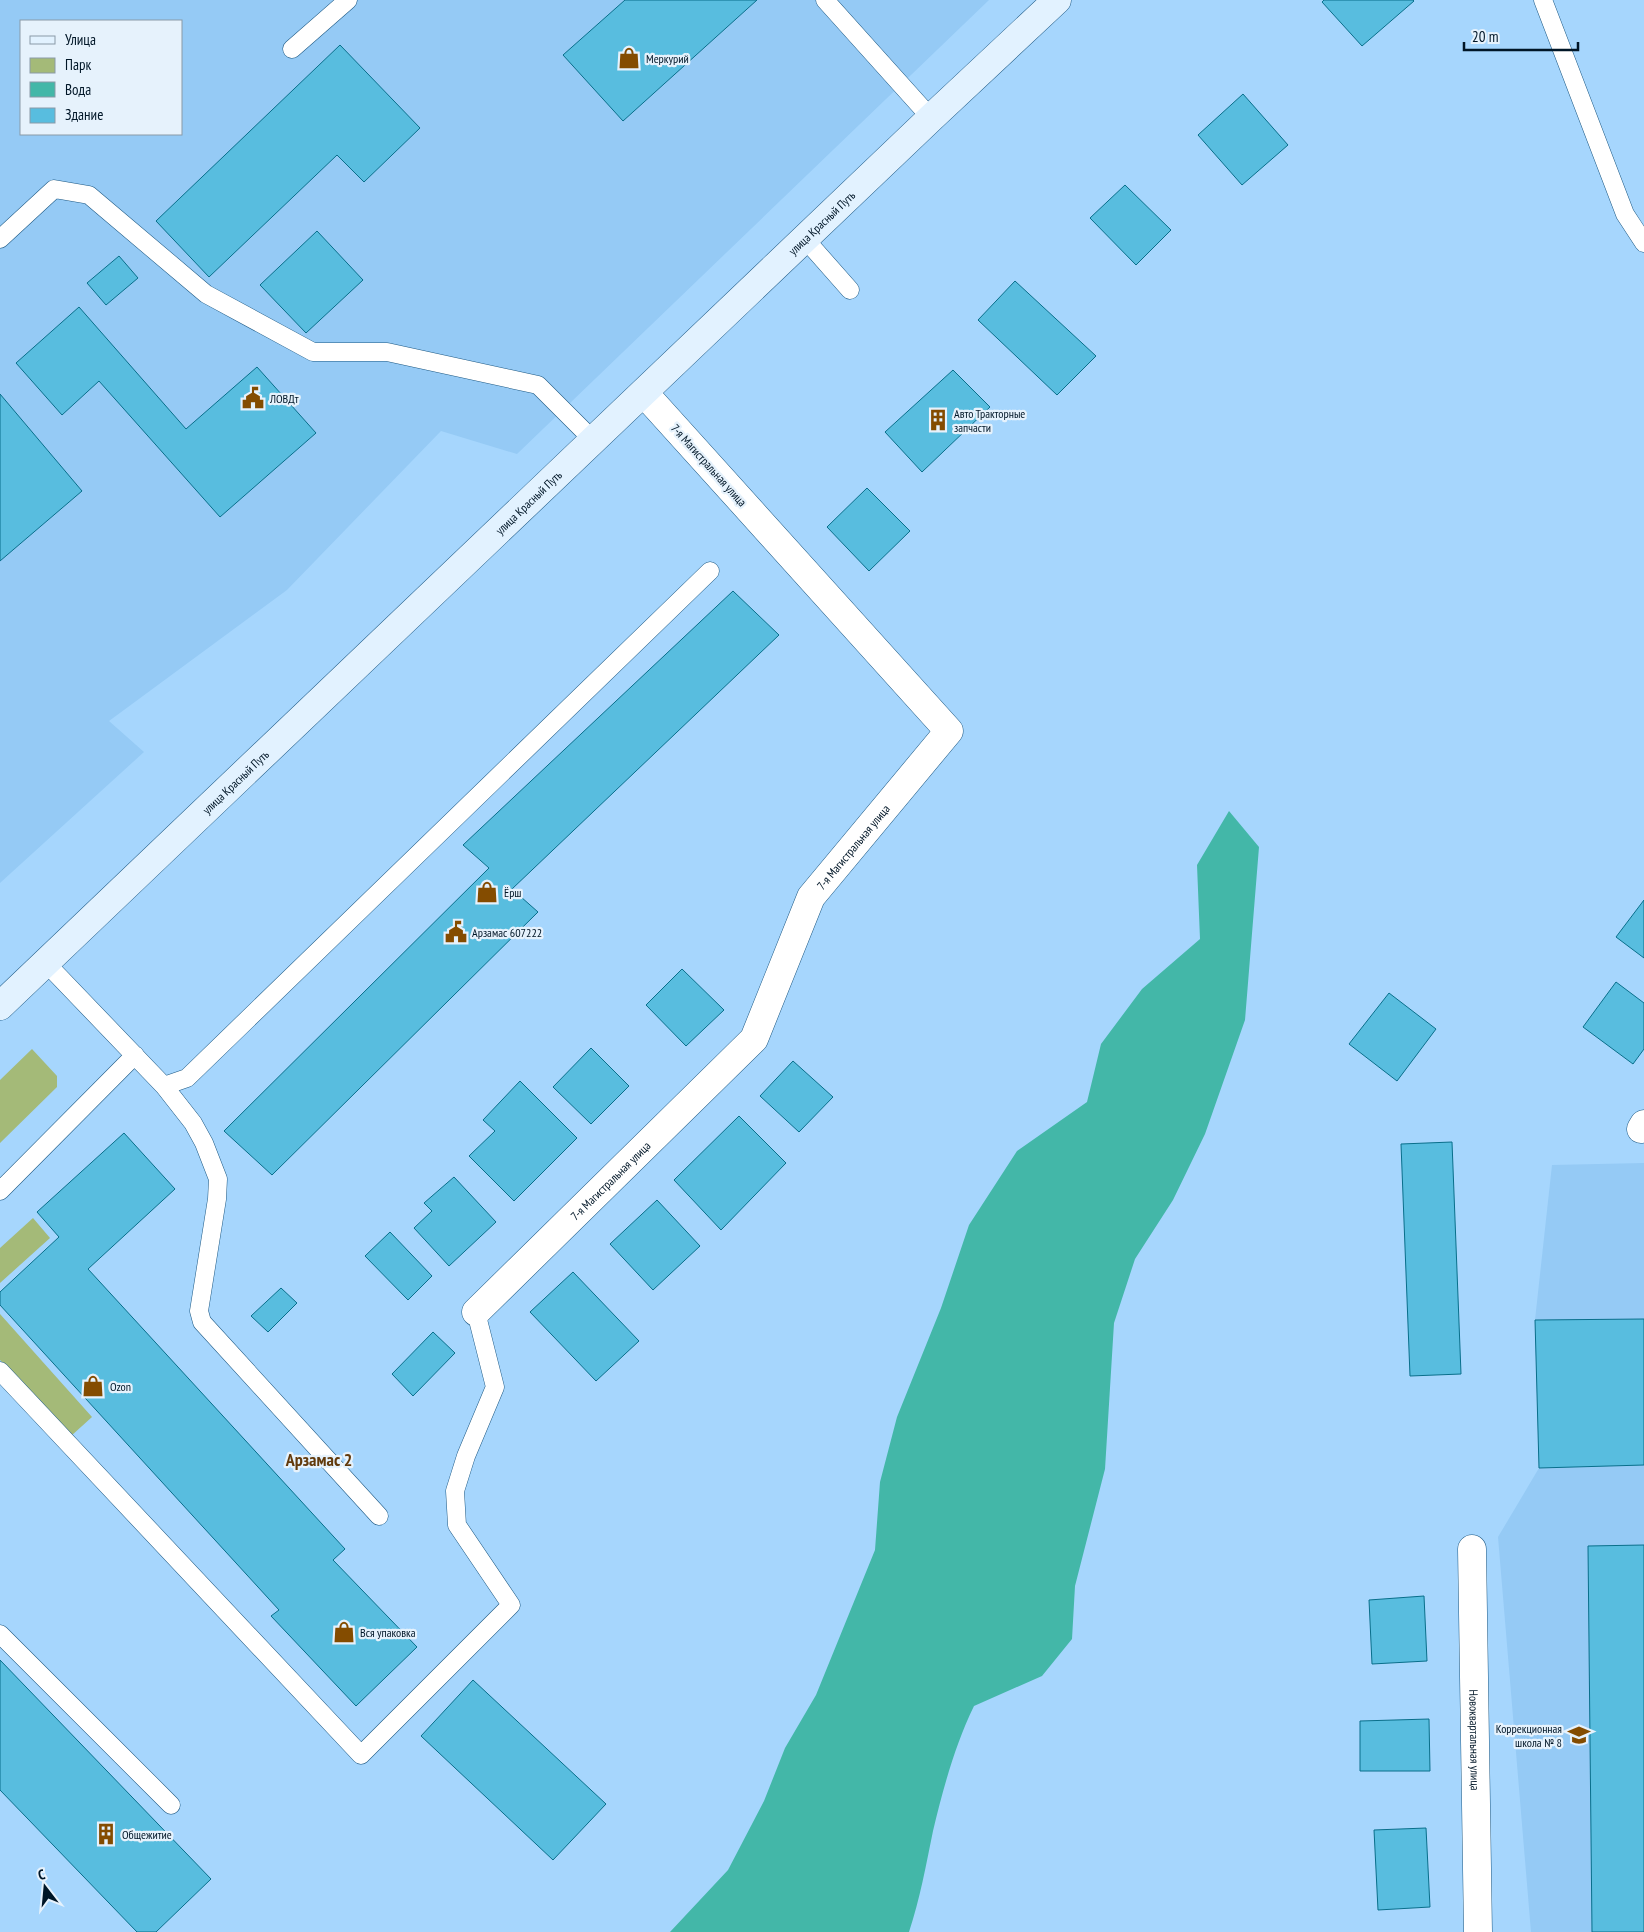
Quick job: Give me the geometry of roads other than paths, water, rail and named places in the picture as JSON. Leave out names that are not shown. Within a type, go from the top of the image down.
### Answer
[{"type":"main road","name":"улица Красный Путь","points":[[0,1006],[1057,0]]},
{"type":"street","name":"7-я Магистральная улица","points":[[476,1312],[754,1039],[811,897],[949,731],[644,392]]},
{"type":"street","name":"Новоквартальная улица","points":[[1472,1549],[1478,1932]]},
{"type":"lane","points":[[292,49],[348,0]]},
{"type":"lane","points":[[825,0],[931,118]]},
{"type":"lane","points":[[1543,0],[1625,214],[1644,243]]},
{"type":"lane","points":[[0,239],[54,189],[89,195],[206,294],[313,352],[387,352],[538,384],[594,441]]},
{"type":"lane","points":[[805,239],[850,290]]},
{"type":"lane","points":[[164,1086],[187,1078],[710,571]]},
{"type":"lane","points":[[46,963],[164,1086],[193,1123],[204,1143],[218,1179],[216,1208],[198,1312],[202,1322],[378,1516]]},
{"type":"lane","points":[[0,1191],[135,1055]]},
{"type":"lane","points":[[0,1371],[362,1755],[511,1604],[457,1525],[455,1490],[466,1456],[495,1387],[476,1312]]},
{"type":"lane","points":[[0,1634],[171,1805]]},
{"type":"water","points":[[1229,811],[1259,847],[1245,1020],[1205,1134],[1173,1200],[1135,1259],[1114,1323],[1105,1469],[1075,1586],[1072,1639],[1042,1676],[974,1706],[961,1736],[945,1783],[920,1895],[909,1932],[670,1932],[728,1870],[764,1801],[785,1748],[816,1695],[875,1550],[880,1482],[897,1417],[941,1308],[969,1225],[1017,1151],[1087,1102],[1101,1044],[1142,989],[1200,939],[1197,865]]},
{"type":"place","name":"Меркурий","points":[[629,58]]},
{"type":"place","name":"ЛОВДт","points":[[253,398]]},
{"type":"place","name":"Авто Тракторные запчасти","points":[[938,420]]},
{"type":"place","name":"Ёрш","points":[[487,892]]},
{"type":"place","name":"Арзамас 607222","points":[[456,932]]},
{"type":"place","name":"Ozon","points":[[93,1386]]},
{"type":"place","name":"Вся упаковка","points":[[344,1632]]},
{"type":"place","name":"Коррекционная школа № 8","points":[[1579,1735]]},
{"type":"place","name":"Общежитие","points":[[106,1834]]},
{"type":"district","name":"Арзамас 2","points":[[319,1459]]}]
